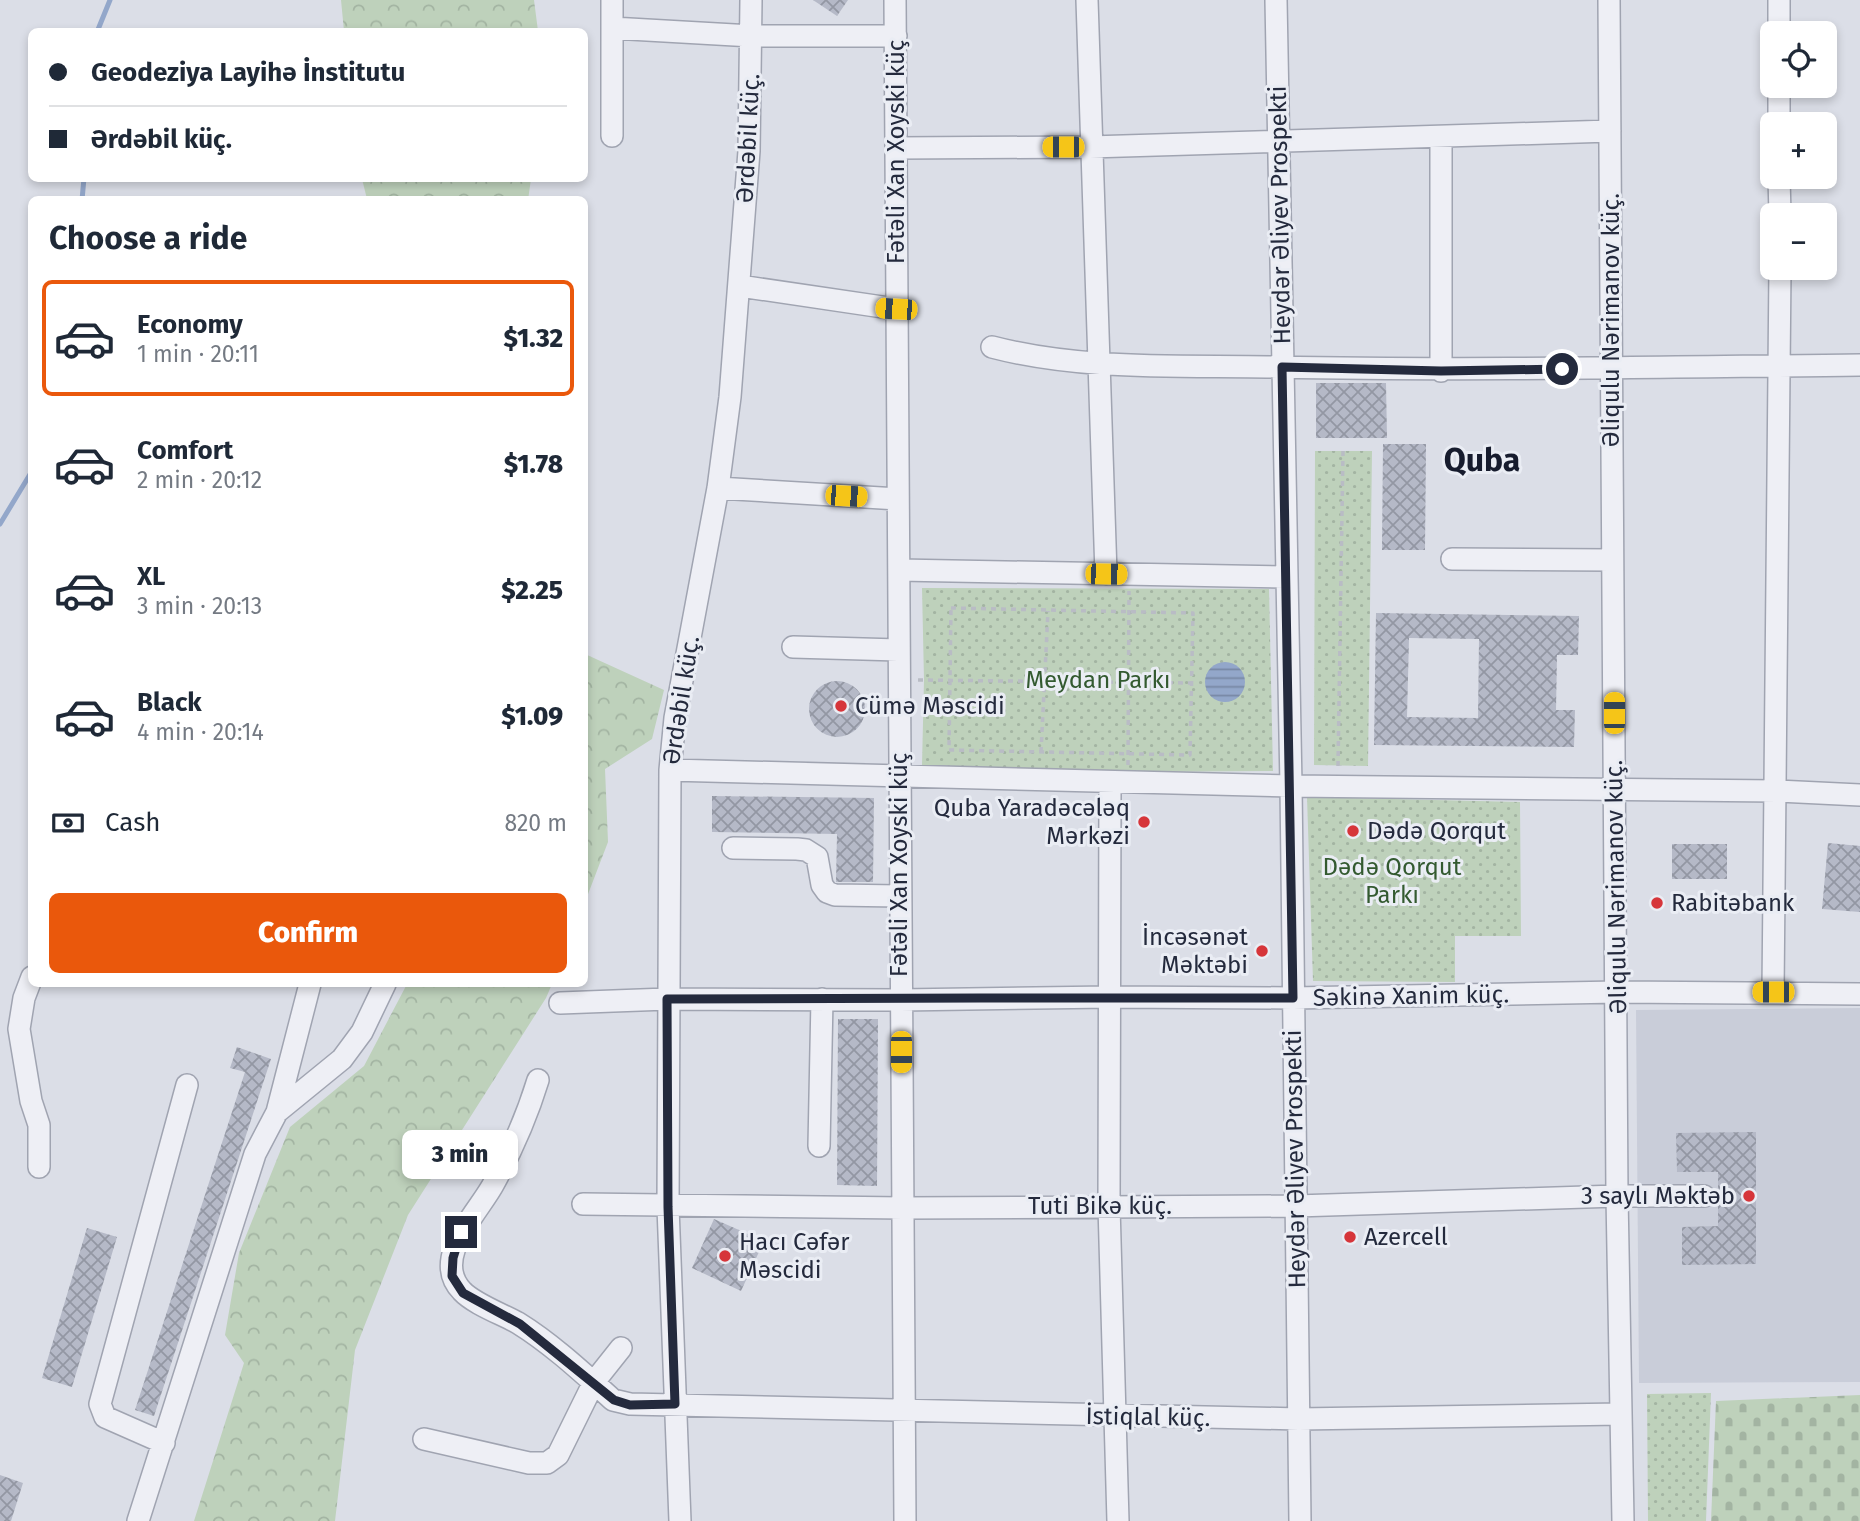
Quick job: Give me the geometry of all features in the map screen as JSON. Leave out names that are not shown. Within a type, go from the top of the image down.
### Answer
[{"type":"street","points":[[612,0],[612,136]]},
{"type":"street","name":"Ərdəbil küç.","points":[[680,1521],[668,1207],[670,770],[675,718],[718,488],[730,397],[749,151],[751,0]]},
{"type":"street","name":"Fətəli Xan Xoyski küç","points":[[895,0],[905,1521]]},
{"type":"street","points":[[1087,0],[1106,574]]},
{"type":"street","name":"Heydər Əliyev Prospekti","points":[[1276,0],[1291,786],[1300,1521]]},
{"type":"street","name":"Əliqulu Nərimanov küç.","points":[[1609,0],[1617,1196],[1623,1521]]},
{"type":"street","points":[[1779,0],[1779,21]]},
{"type":"street","points":[[612,28],[752,36],[896,36]]},
{"type":"street","points":[[897,148],[1090,147],[1278,139],[1441,138],[1610,131]]},
{"type":"street","points":[[1441,138],[1441,371]]},
{"type":"street","points":[[1773,992],[1780,280]]},
{"type":"street","points":[[740,286],[896,309]]},
{"type":"street","points":[[992,347],[1032,357],[1100,363],[1441,371],[1860,365]]},
{"type":"street","points":[[718,488],[898,499]]},
{"type":"street","points":[[1452,559],[1612,560]]},
{"type":"street","points":[[899,570],[1286,577]]},
{"type":"street","points":[[793,647],[898,650]]},
{"type":"street","points":[[670,770],[1291,786],[1860,794]]},
{"type":"street","points":[[1118,1521],[1109,1206],[1110,997],[1119,782]]},
{"type":"street","points":[[733,848],[806,850],[817,857],[822,885],[827,892],[835,895],[900,896]]},
{"type":"street","points":[[28,987],[19,1029],[31,1101],[39,1125],[39,1167]]},
{"type":"street","points":[[138,1521],[255,1154],[277,1112],[309,987]]},
{"type":"street","points":[[277,1112],[342,1059],[362,1032],[384,987]]},
{"type":"street","name":"Səkinə Xanim küç.","points":[[560,1003],[667,999],[1293,998],[1617,992],[1860,995]]},
{"type":"street","points":[[818,1146],[822,999]]},
{"type":"street","points":[[538,1080],[528,1113],[493,1186],[461,1232],[453,1258],[452,1276],[463,1293],[520,1324],[614,1400],[630,1405],[675,1404]]},
{"type":"street","points":[[164,1443],[105,1416],[100,1405],[187,1085]]},
{"type":"street","name":"Tuti Bikə küç.","points":[[583,1204],[903,1208],[1296,1206],[1617,1196],[1703,1196]]},
{"type":"street","points":[[424,1439],[529,1463],[547,1463],[558,1455],[594,1382],[621,1348]]},
{"type":"street","name":"İstiqlal küç.","points":[[675,1404],[1116,1417],[1299,1419],[1621,1414]]},
{"type":"path","points":[[1338,765],[1343,451]]},
{"type":"path","points":[[1119,782],[1128,754],[1130,574]]},
{"type":"path","points":[[951,608],[1048,610],[1193,613],[1190,755],[948,750],[951,608]]},
{"type":"path","points":[[1041,752],[1048,610]]},
{"type":"path","points":[[898,680],[1191,683]]},
{"type":"shaded area","name":"3 saylı Məktəb","points":[[1860,1008],[1860,1382],[1639,1383],[1636,1010]]},
{"type":"green space","points":[[341,0],[534,0],[538,28],[344,28]]},
{"type":"green space","points":[[363,182],[531,182],[529,196],[366,196]]},
{"type":"green space","points":[[1315,451],[1372,451],[1368,766],[1314,765]]},
{"type":"green space","name":"Meydan Parkı","points":[[922,588],[1269,589],[1273,771],[1127,772],[922,765]]},
{"type":"green space","points":[[588,655],[664,690],[652,739],[605,769],[608,842],[588,894]]},
{"type":"green space","name":"Dədə Qorqut Parkı","points":[[1307,797],[1520,802],[1521,936],[1455,936],[1455,982],[1313,981]]},
{"type":"green space","points":[[405,987],[551,987],[408,1215],[355,1350],[335,1521],[194,1521],[244,1363],[225,1335],[239,1253],[290,1127],[364,1066]]},
{"type":"green space","points":[[1711,1393],[1706,1521],[1648,1521],[1647,1394]]},
{"type":"green space","points":[[1860,1395],[1860,1521],[1711,1521],[1716,1401]]},
{"type":"water","points":[[1225,662],[1233,663],[1239,668],[1244,674],[1244,690],[1239,696],[1233,701],[1225,702],[1217,701],[1211,696],[1206,690],[1205,682],[1206,674],[1211,668],[1217,663]]},
{"type":"building","points":[[813,0],[848,0],[837,16]]},
{"type":"building","points":[[1316,383],[1386,383],[1387,438],[1316,438]]},
{"type":"building","points":[[1383,444],[1426,444],[1425,550],[1382,550]]},
{"type":"building","points":[[1376,613],[1579,616],[1578,655],[1557,655],[1556,710],[1575,710],[1574,747],[1374,745]],"holes":[[[1409,638],[1479,639],[1478,718],[1407,717]]]},
{"type":"building","points":[[832,681],[842,681],[857,689],[863,698],[863,720],[857,729],[842,737],[832,737],[814,725],[809,714],[809,704],[821,686]]},
{"type":"building","points":[[712,796],[874,798],[873,882],[836,882],[837,834],[712,832]]},
{"type":"building","points":[[1828,843],[1860,846],[1860,912],[1822,909]]},
{"type":"building","points":[[1672,844],[1727,844],[1727,879],[1672,879]]},
{"type":"building","points":[[838,1019],[878,1019],[877,1186],[837,1185]]},
{"type":"building","points":[[237,1047],[271,1059],[154,1416],[135,1410],[245,1072],[230,1068]]},
{"type":"building","points":[[1756,1132],[1756,1264],[1682,1265],[1682,1227],[1718,1226],[1718,1172],[1677,1172],[1676,1133]]},
{"type":"building","points":[[714,1219],[764,1241],[741,1291],[692,1268]]},
{"type":"building","points":[[87,1228],[117,1237],[72,1387],[42,1378]]},
{"type":"building","points":[[0,1475],[23,1483],[11,1521],[0,1521]]},
{"type":"waterway","points":[[99,28],[110,0]]},
{"type":"waterway","points":[[82,196],[84,182]]},
{"type":"waterway","points":[[0,524],[28,478]]},
{"type":"place","name":"Cümə Məscidi","points":[[841,706]]},
{"type":"place","name":"Quba Yaradəcələq Mərkəzi","points":[[1144,822]]},
{"type":"place","name":"Dədə Qorqut","points":[[1353,831]]},
{"type":"place","name":"Rabitəbank","points":[[1657,903]]},
{"type":"place","name":"İncəsənət Məktəbi","points":[[1262,951]]},
{"type":"place","name":"3 saylı Məktəb","points":[[1749,1196]]},
{"type":"place","name":"Azercell","points":[[1350,1237]]},
{"type":"place","name":"Hacı Cəfər Məscidi","points":[[725,1256]]},
{"type":"district","name":"Quba","points":[[1482,460]]},
{"type":"route","points":[[461,1232],[453,1258],[452,1276],[463,1293],[520,1324],[614,1400],[630,1405],[675,1404],[668,1207],[667,999],[1293,998],[1282,367],[1441,371],[1562,369]]}]
